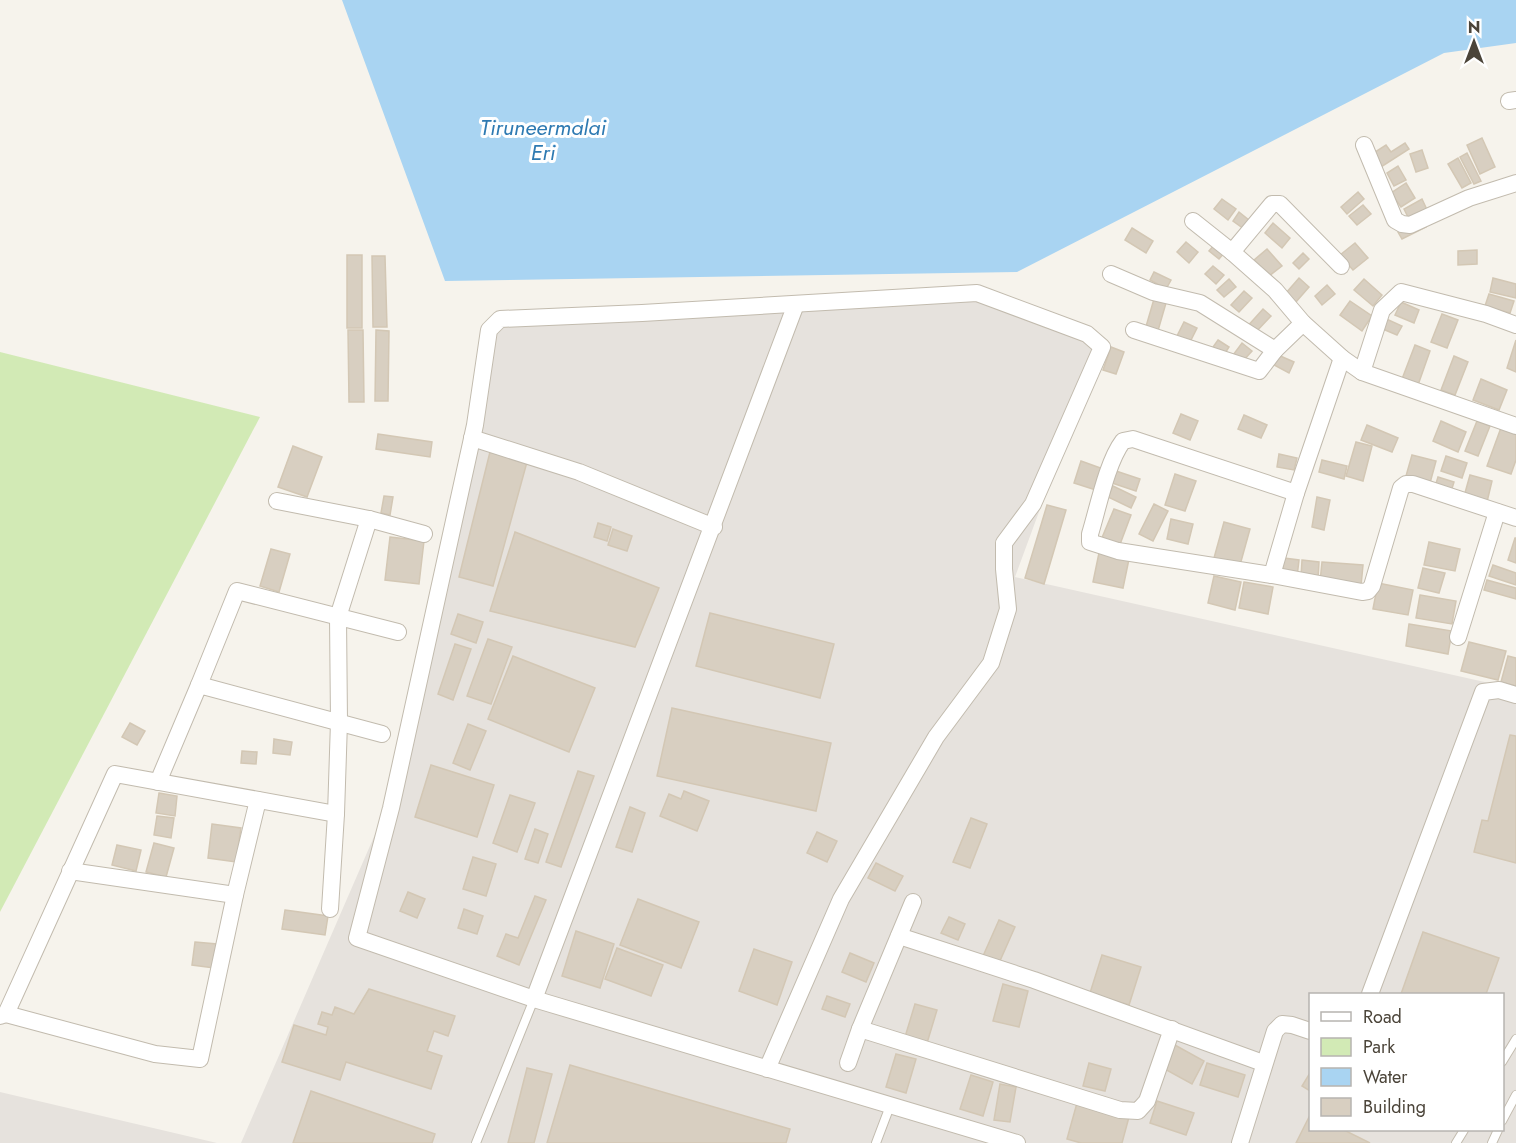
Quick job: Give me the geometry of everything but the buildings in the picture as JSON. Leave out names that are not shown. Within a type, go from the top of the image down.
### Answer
[{"type":"street","points":[[1364,145],[1395,220],[1402,225],[1410,225],[1469,198],[1516,183]]},
{"type":"street","points":[[1232,252],[1272,204],[1276,203],[1280,204],[1341,266]]},
{"type":"street","points":[[1193,221],[1275,290],[1303,323],[1341,358],[1362,372],[1516,426]]},
{"type":"street","points":[[1111,274],[1153,292],[1200,303],[1275,350]]},
{"type":"street","points":[[1362,372],[1383,310],[1401,292],[1485,314],[1516,325]]},
{"type":"street","points":[[767,1069],[841,899],[936,737],[991,663],[1008,609],[1004,543],[1033,504],[1102,347],[1087,334],[977,293],[642,314],[500,319],[489,330],[472,438],[391,808],[357,938],[534,999],[890,1106],[1017,1143]]},
{"type":"street","points":[[534,999],[714,527],[796,304]]},
{"type":"street","points":[[1134,330],[1259,371],[1275,350],[1303,323]]},
{"type":"street","points":[[1272,575],[1296,493],[1341,358]]},
{"type":"street","points":[[472,438],[579,472],[714,527]]},
{"type":"street","points":[[1296,493],[1134,439],[1123,441],[1118,448],[1090,534],[1090,542],[1118,551],[1272,575],[1362,592],[1368,591],[1372,586],[1401,488],[1406,484],[1413,484],[1516,518]]},
{"type":"street","points":[[277,501],[369,519],[424,534]]},
{"type":"street","points":[[1458,637],[1497,512]]},
{"type":"street","points":[[330,909],[339,722],[338,617],[369,519]]},
{"type":"street","points":[[158,782],[237,591],[398,632]]},
{"type":"street","points":[[199,685],[382,734]]},
{"type":"street","points":[[1370,993],[1483,692],[1499,690],[1516,694]]},
{"type":"street","points":[[258,800],[200,1059],[155,1054],[3,1015],[115,774],[336,814]]},
{"type":"street","points":[[70,871],[235,895]]},
{"type":"street","points":[[848,1063],[913,902]]},
{"type":"street","points":[[898,936],[1034,980],[1263,1063]]},
{"type":"street","points":[[1240,1143],[1263,1063],[1275,1031],[1282,1024],[1309,1030]]},
{"type":"street","points":[[860,1029],[1120,1110],[1138,1112],[1147,1101],[1172,1029]]},
{"type":"lane","points":[[476,1143],[534,999]]},
{"type":"lane","points":[[1504,1060],[1516,1039]]},
{"type":"lane","points":[[1504,1119],[1516,1095]]},
{"type":"lane","points":[[876,1143],[890,1106]]},
{"type":"shaded area","points":[[984,300],[1103,338],[1015,577],[1516,689],[1516,1143],[241,1143],[376,832],[429,629],[489,321]]},
{"type":"shaded area","points":[[0,1092],[217,1143],[0,1143]]},
{"type":"green space","points":[[0,352],[260,417],[0,912]]},
{"type":"water","name":"Tiruneermalai Eri","points":[[342,0],[1516,0],[1516,43],[1444,53],[1017,272],[445,281]]}]
